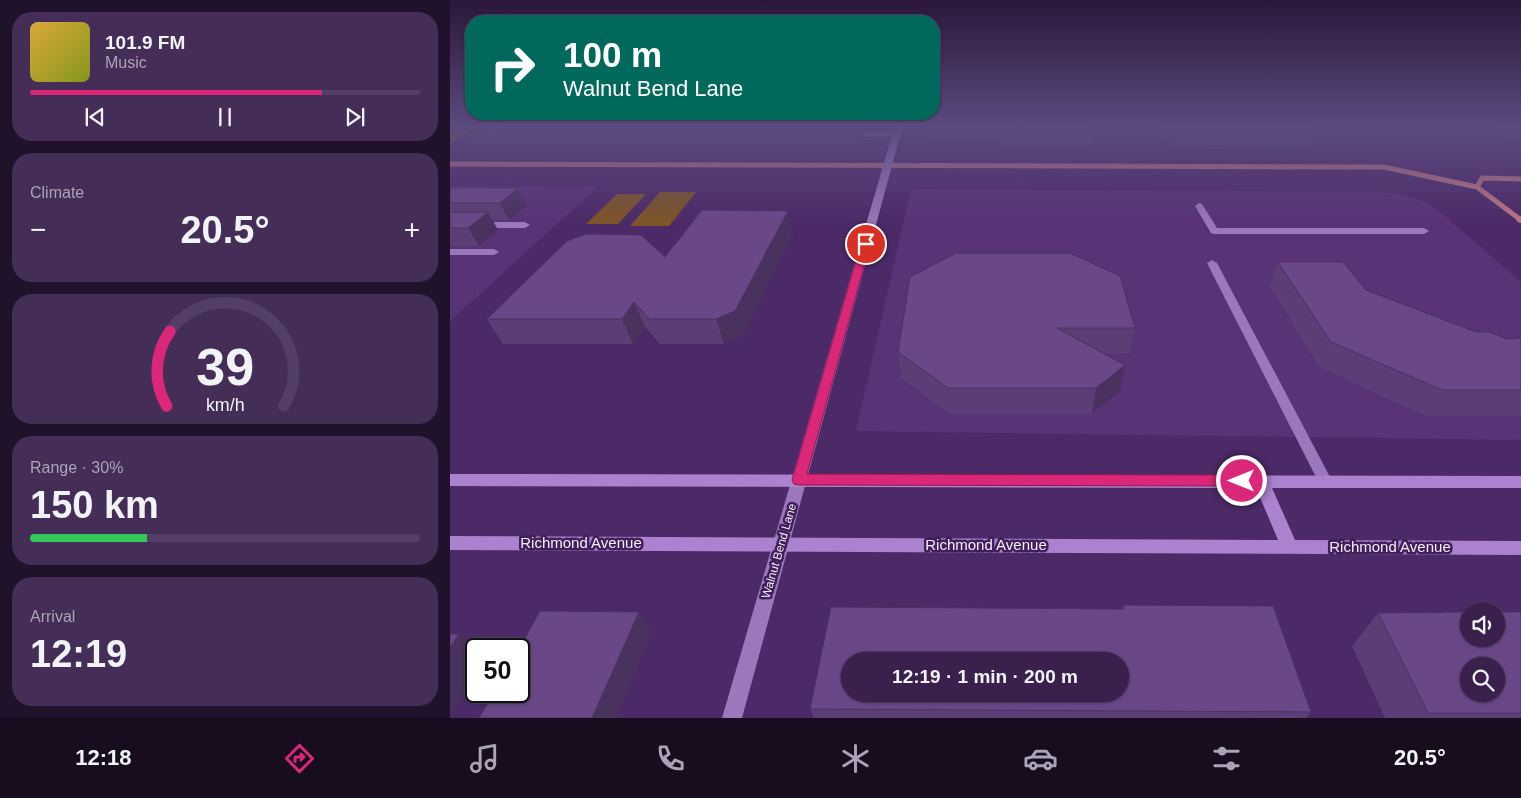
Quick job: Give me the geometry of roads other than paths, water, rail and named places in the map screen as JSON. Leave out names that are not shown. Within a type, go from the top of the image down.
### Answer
[{"type":"main road","points":[[450,480],[1521,482]]},
{"type":"main road","points":[[1261,481],[1289,546]]},
{"type":"main road","name":"Richmond Avenue","points":[[450,542],[1521,548]]},
{"type":"street","name":"Walnut Bend Lane","points":[[732,718],[889,159]]},
{"type":"street","points":[[1199,206],[1214,231],[1424,231]]},
{"type":"street","points":[[450,225],[524,225]]},
{"type":"street","points":[[450,252],[494,252]]},
{"type":"street","points":[[1212,263],[1325,481]]},
{"type":"waterway","points":[[450,164],[1384,167],[1477,187]]},
{"type":"waterway","points":[[1477,187],[1482,178],[1521,179]]},
{"type":"waterway","points":[[1477,187],[1521,220],[1519,219]]}]
